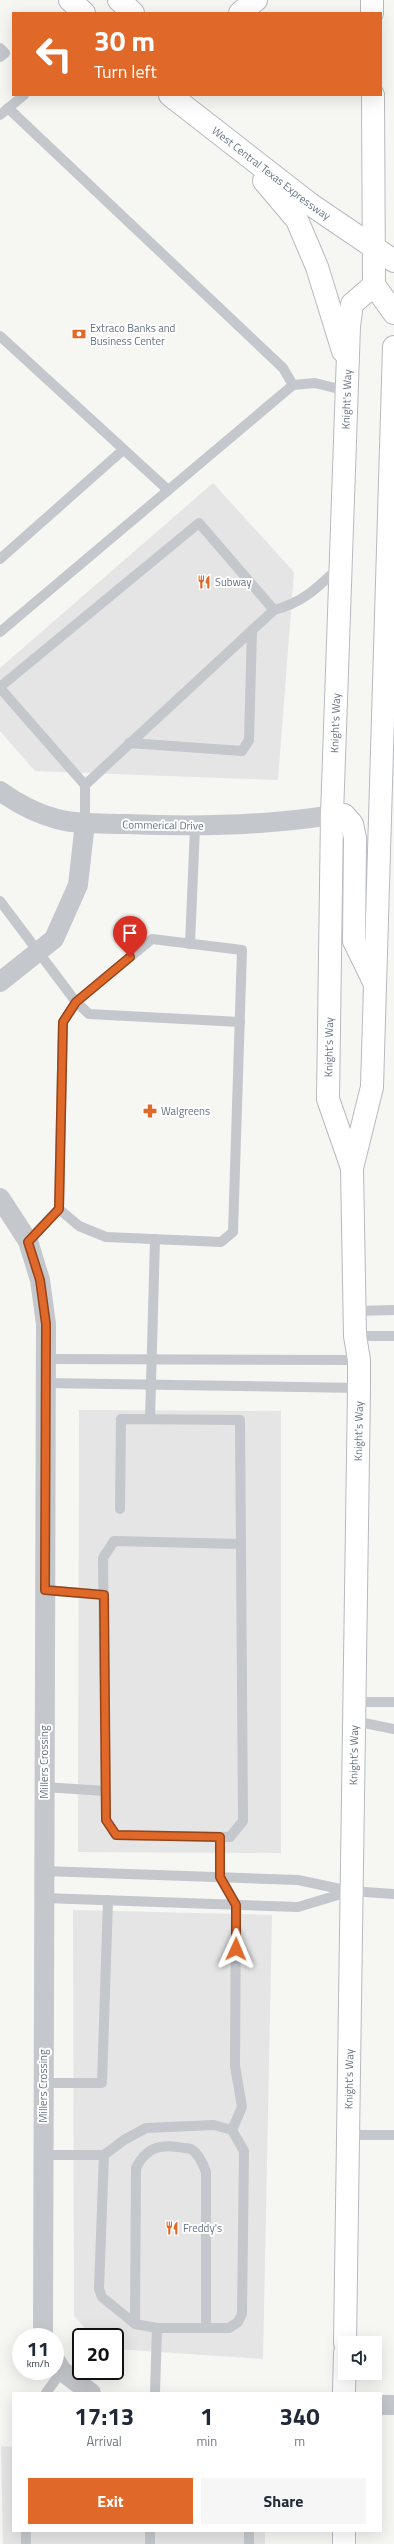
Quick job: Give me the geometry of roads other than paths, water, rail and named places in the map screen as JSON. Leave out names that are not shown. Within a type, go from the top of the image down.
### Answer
[{"type":"main road","points":[[70,0],[83,12]]},
{"type":"main road","points":[[118,0],[133,12]]},
{"type":"main road","points":[[241,12],[256,0]]},
{"type":"main road","points":[[372,0],[372,12]]},
{"type":"main road","name":"West Central Texas Expressway","points":[[171,96],[241,152],[374,249],[394,261]]},
{"type":"main road","points":[[373,96],[374,285],[394,313]]},
{"type":"main road","points":[[241,152],[297,220],[317,267],[348,369]]},
{"type":"main road","name":"Knight's Way","points":[[352,1168],[328,1100],[332,815],[347,391],[352,304],[374,285]]},
{"type":"main road","name":"Knight's Way","points":[[345,2336],[350,1891],[359,1388],[359,1360],[355,1336],[356,1311],[352,1168],[372,1087],[387,784],[394,347]]},
{"type":"main road","points":[[332,815],[344,815],[352,824],[356,867],[354,941],[376,985]]},
{"type":"main road","points":[[344,2380],[344,2392]]},
{"type":"main road","points":[[344,2532],[344,2544]]},
{"type":"street","name":"Commerical Drive","points":[[0,791],[28,810],[58,820],[85,823],[195,827],[302,820],[332,815]]},
{"type":"street","points":[[0,982],[54,939],[78,885],[85,823]]},
{"type":"street","name":"Millers Crossing","points":[[0,1198],[28,1242],[40,1280],[46,1324],[43,2328]]},
{"type":"street","points":[[64,2370],[89,2392]]},
{"type":"street","points":[[382,2405],[394,2405]]},
{"type":"lane","points":[[0,48],[5,53],[0,57]]},
{"type":"lane","points":[[0,115],[23,96]]},
{"type":"lane","points":[[8,108],[282,368],[293,385]]},
{"type":"lane","points":[[0,336],[168,490]]},
{"type":"lane","points":[[0,632],[293,385],[316,382],[347,391]]},
{"type":"lane","points":[[0,559],[123,450]]},
{"type":"lane","points":[[85,823],[85,785],[0,687],[199,523],[274,610]]},
{"type":"lane","points":[[85,785],[129,742],[274,610],[291,606],[309,596],[341,565]]},
{"type":"lane","points":[[129,742],[242,751],[249,740],[252,630]]},
{"type":"lane","points":[[190,944],[195,827]]},
{"type":"lane","points":[[0,901],[76,1002],[89,1014],[240,1022]]},
{"type":"lane","points":[[28,1242],[59,1209],[63,1022],[76,1002],[152,939],[242,950],[233,1232],[221,1242],[106,1237],[79,1226],[59,1209]]},
{"type":"lane","points":[[150,1419],[155,1239]]},
{"type":"lane","points":[[356,1311],[394,1310]]},
{"type":"lane","points":[[355,1336],[394,1336]]},
{"type":"lane","points":[[46,1359],[359,1360]]},
{"type":"lane","points":[[45,1384],[359,1388]]},
{"type":"lane","points":[[120,1509],[121,1419],[240,1420],[241,1544],[243,1821],[230,1837],[116,1835],[106,1820],[103,1558],[114,1541],[241,1544]]},
{"type":"lane","points":[[45,1590],[104,1595]]},
{"type":"lane","points":[[354,1712],[394,1702]]},
{"type":"lane","points":[[354,1712],[394,1729]]},
{"type":"lane","points":[[44,1787],[106,1791]]},
{"type":"lane","points":[[220,1837],[220,1877],[236,1905],[235,2066],[242,2107],[232,2130]]},
{"type":"lane","points":[[44,1871],[298,1880],[350,1891],[394,1894]]},
{"type":"lane","points":[[44,1898],[298,1907],[350,1891]]},
{"type":"lane","points":[[43,2082],[102,2083],[108,1900]]},
{"type":"lane","points":[[43,2155],[104,2156],[124,2140],[146,2128],[214,2125],[232,2130],[244,2151],[242,2314],[238,2322],[229,2328],[158,2328],[135,2324],[102,2297],[99,2289],[104,2156]]},
{"type":"lane","points":[[348,2135],[394,2135]]},
{"type":"lane","points":[[135,2324],[136,2168],[141,2157],[152,2147],[172,2146],[191,2149],[201,2159],[206,2172],[206,2328]]},
{"type":"lane","points":[[156,2392],[158,2328]]},
{"type":"lane","points":[[46,2392],[52,2380]]},
{"type":"lane","points":[[26,2532],[26,2544]]},
{"type":"lane","points":[[150,2532],[150,2544]]},
{"type":"lane","points":[[249,2532],[249,2544]]},
{"type":"place","name":"Extraco Banks and Business Center","points":[[79,334]]},
{"type":"place","name":"Subway","points":[[204,582]]},
{"type":"place","name":"Walgreens","points":[[150,1111]]},
{"type":"place","name":"Freddy's","points":[[172,2228]]}]
